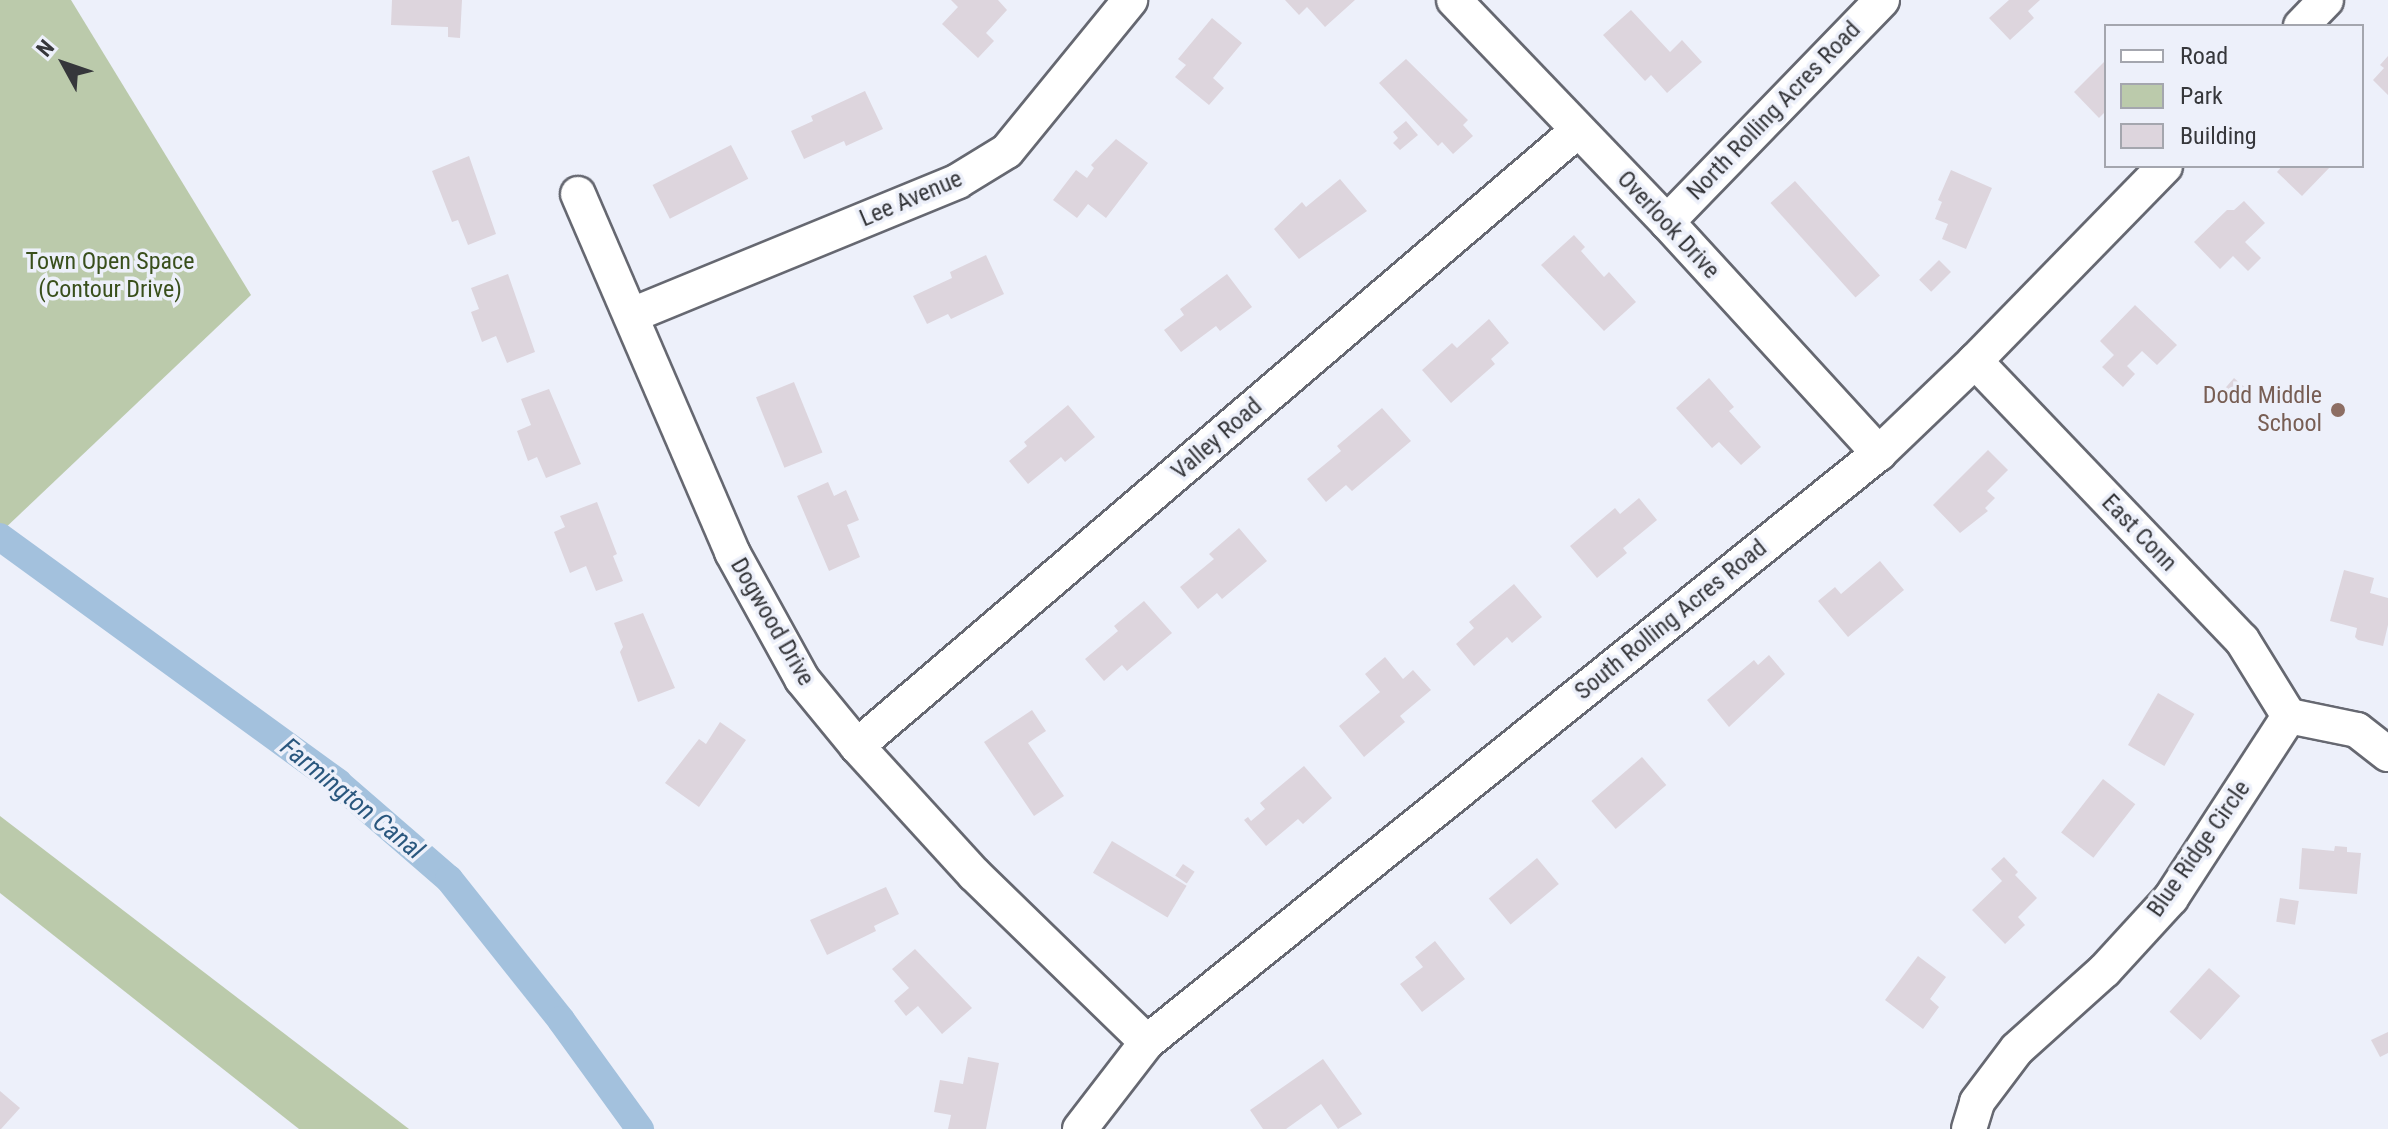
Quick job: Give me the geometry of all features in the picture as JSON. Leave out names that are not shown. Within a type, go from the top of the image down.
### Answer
[{"type":"street","name":"Lee Avenue","points":[[632,315],[958,181],[1007,151],[1130,0]]},
{"type":"street","name":"Overlook Drive","points":[[1454,0],[1667,222],[1879,453]]},
{"type":"street","name":"North Rolling Acres Road","points":[[1667,222],[1882,0]]},
{"type":"street","points":[[2303,24],[2326,0]]},
{"type":"street","name":"Valley Road","points":[[857,746],[1577,131]]},
{"type":"street","name":"South Rolling Acres Road","points":[[1080,1129],[1147,1042],[1879,453],[1975,361],[2163,168]]},
{"type":"street","name":"Dogwood Drive","points":[[578,194],[732,552],[802,679],[857,746],[974,874],[1147,1042]]},
{"type":"street","name":"East Conn","points":[[1975,361],[2242,640],[2289,716]]},
{"type":"street","points":[[2289,716],[2357,730],[2388,754]]},
{"type":"street","name":"Blue Ridge Circle","points":[[1969,1129],[1977,1102],[2017,1049],[2105,970],[2171,898],[2289,716]]},
{"type":"green space","name":"Town Open Space (Contour Drive)","points":[[0,0],[71,0],[251,295],[0,533]]},
{"type":"green space","points":[[0,816],[409,1129],[299,1129],[0,893]]},
{"type":"building","points":[[392,0],[462,0],[460,38],[448,37],[448,27],[391,25]]},
{"type":"building","points":[[951,0],[998,0],[1007,10],[986,33],[994,41],[978,58],[942,24],[958,7]]},
{"type":"building","points":[[1285,0],[1355,0],[1325,27],[1307,7],[1299,15]]},
{"type":"building","points":[[2009,0],[2040,0],[2028,11],[2034,18],[2010,40],[1989,18]]},
{"type":"building","points":[[1631,10],[1670,52],[1682,40],[1702,62],[1667,93],[1651,75],[1645,81],[1603,35]]},
{"type":"building","points":[[1212,18],[1242,43],[1213,78],[1224,88],[1209,105],[1175,77],[1186,65],[1178,59]]},
{"type":"building","points":[[2388,56],[2388,95],[2373,80],[2384,68],[2380,65]]},
{"type":"building","points":[[1406,59],[1468,120],[1463,125],[1473,136],[1453,154],[1442,142],[1438,146],[1379,83]]},
{"type":"building","points":[[2104,62],[2104,113],[2099,118],[2074,92]]},
{"type":"building","points":[[865,91],[883,129],[846,146],[844,141],[804,159],[791,131],[813,121],[811,116]]},
{"type":"building","points":[[1406,121],[1418,135],[1400,150],[1393,143],[1398,138],[1393,132]]},
{"type":"building","points":[[1116,139],[1148,163],[1106,218],[1088,204],[1077,218],[1053,200],[1076,170],[1087,178],[1094,168],[1091,165]]},
{"type":"building","points":[[731,145],[748,179],[670,219],[653,185]]},
{"type":"building","points":[[469,156],[496,234],[468,245],[458,220],[452,222],[432,171]]},
{"type":"building","points":[[2280,168],[2329,168],[2302,196],[2277,172]]},
{"type":"building","points":[[1951,170],[1992,188],[1966,249],[1942,239],[1948,224],[1935,219],[1942,202],[1938,200]]},
{"type":"building","points":[[1340,179],[1367,211],[1299,259],[1274,229],[1302,202],[1306,207]]},
{"type":"building","points":[[1795,181],[1880,275],[1855,297],[1770,203]]},
{"type":"building","points":[[2244,201],[2265,223],[2245,242],[2261,258],[2248,271],[2233,256],[2220,269],[2194,242],[2227,210],[2234,210]]},
{"type":"building","points":[[1574,235],[1585,247],[1581,251],[1604,277],[1609,272],[1636,302],[1604,331],[1541,265]]},
{"type":"building","points":[[986,255],[1004,294],[951,319],[948,314],[927,324],[913,296],[952,278],[950,272]]},
{"type":"building","points":[[1939,260],[1951,272],[1931,292],[1919,280]]},
{"type":"building","points":[[508,274],[535,352],[507,363],[496,336],[482,342],[471,312],[479,309],[471,288]]},
{"type":"building","points":[[1227,274],[1252,307],[1220,331],[1216,326],[1181,352],[1164,330],[1184,315],[1180,309]]},
{"type":"building","points":[[2135,305],[2177,345],[2157,365],[2142,351],[2127,366],[2135,374],[2123,387],[2102,367],[2114,355],[2100,341]]},
{"type":"building","points":[[1489,319],[1509,343],[1491,359],[1495,364],[1451,403],[1422,370],[1452,343],[1457,348]]},
{"type":"building","points":[[1709,378],[1734,407],[1729,411],[1761,447],[1741,465],[1719,442],[1712,448],[1676,408]]},
{"type":"building","points":[[2234,378],[2250,392],[2241,402],[2225,389]]},
{"type":"building","points":[[794,382],[822,452],[784,468],[756,397]]},
{"type":"building","points":[[549,389],[581,464],[546,478],[537,457],[528,461],[517,431],[531,425],[521,399]]},
{"type":"building","points":[[1068,405],[1095,437],[1065,462],[1061,457],[1028,484],[1009,461],[1027,446],[1024,442]]},
{"type":"building","points":[[1382,408],[1411,441],[1352,491],[1346,485],[1326,502],[1307,479],[1341,451],[1337,446]]},
{"type":"building","points":[[1988,450],[2008,470],[1987,491],[1995,498],[1985,508],[1988,511],[1960,533],[1933,505]]},
{"type":"building","points":[[828,482],[834,496],[846,490],[859,520],[847,525],[860,557],[829,571],[797,496]]},
{"type":"building","points":[[1639,498],[1657,520],[1623,548],[1627,553],[1597,578],[1570,546],[1615,508],[1620,514]]},
{"type":"building","points":[[597,502],[617,554],[613,556],[623,581],[596,591],[586,566],[570,573],[554,532],[565,527],[560,516]]},
{"type":"building","points":[[1239,528],[1267,561],[1222,599],[1217,593],[1198,609],[1180,587],[1214,559],[1209,554]]},
{"type":"building","points":[[1880,561],[1904,590],[1848,637],[1818,601],[1835,587],[1841,594]]},
{"type":"building","points":[[2344,570],[2374,578],[2370,593],[2388,598],[2388,625],[2383,646],[2358,640],[2355,637],[2357,628],[2330,621]]},
{"type":"building","points":[[1514,584],[1542,617],[1512,643],[1507,637],[1474,666],[1456,644],[1474,628],[1469,622]]},
{"type":"building","points":[[1144,601],[1172,633],[1127,671],[1122,665],[1104,681],[1085,659],[1118,631],[1114,626]]},
{"type":"building","points":[[643,613],[675,688],[638,702],[620,652],[623,647],[614,623]]},
{"type":"building","points":[[1769,655],[1785,674],[1729,727],[1707,700],[1754,660],[1758,665]]},
{"type":"building","points":[[1385,657],[1403,679],[1413,670],[1431,690],[1400,716],[1405,722],[1364,757],[1339,726],[1380,692],[1365,674]]},
{"type":"building","points":[[2158,693],[2194,714],[2164,766],[2128,745]]},
{"type":"building","points":[[1032,710],[1046,731],[1028,743],[1064,796],[1034,816],[984,742]]},
{"type":"building","points":[[720,722],[746,740],[699,807],[665,783],[699,739],[706,744]]},
{"type":"building","points":[[1642,757],[1666,785],[1616,829],[1591,801]]},
{"type":"building","points":[[1304,766],[1332,798],[1303,824],[1298,819],[1266,846],[1244,820],[1248,817],[1251,821],[1265,809],[1260,803]]},
{"type":"building","points":[[2103,779],[2135,804],[2093,858],[2061,833]]},
{"type":"building","points":[[1112,841],[1187,886],[1168,918],[1093,873]]},
{"type":"building","points":[[2335,846],[2347,847],[2347,852],[2361,853],[2357,894],[2299,889],[2302,848],[2334,851]]},
{"type":"building","points":[[2004,857],[2018,872],[2015,875],[2037,898],[2018,917],[2025,925],[2005,944],[1972,910],[2002,881],[1991,869]]},
{"type":"building","points":[[1537,858],[1559,884],[1511,925],[1489,898]]},
{"type":"building","points":[[1183,864],[1195,872],[1187,883],[1175,876]]},
{"type":"building","points":[[886,887],[899,914],[874,926],[876,931],[827,955],[810,920]]},
{"type":"building","points":[[2280,898],[2299,901],[2295,925],[2276,922]]},
{"type":"building","points":[[1435,941],[1465,979],[1422,1012],[1400,984],[1423,967],[1415,957]]},
{"type":"building","points":[[915,949],[972,1008],[942,1034],[918,1006],[906,1016],[894,1001],[909,988],[892,969]]},
{"type":"building","points":[[1918,956],[1946,977],[1930,999],[1939,1007],[1923,1029],[1885,1000]]},
{"type":"building","points":[[2209,968],[2240,996],[2201,1040],[2170,1012]]},
{"type":"building","points":[[2388,1032],[2388,1053],[2380,1057],[2371,1040]]},
{"type":"building","points":[[968,1057],[999,1063],[986,1129],[948,1129],[951,1115],[934,1112],[940,1080],[963,1084]]},
{"type":"building","points":[[1323,1059],[1362,1114],[1338,1129],[1321,1104],[1286,1129],[1263,1129],[1250,1110]]},
{"type":"building","points":[[0,1091],[20,1108],[1,1129],[0,1129]]},
{"type":"waterway","name":"Farmington Canal","points":[[0,537],[338,783],[449,879],[561,1020],[640,1129]]},
{"type":"place","name":"Dodd Middle School","points":[[2338,410]]}]
